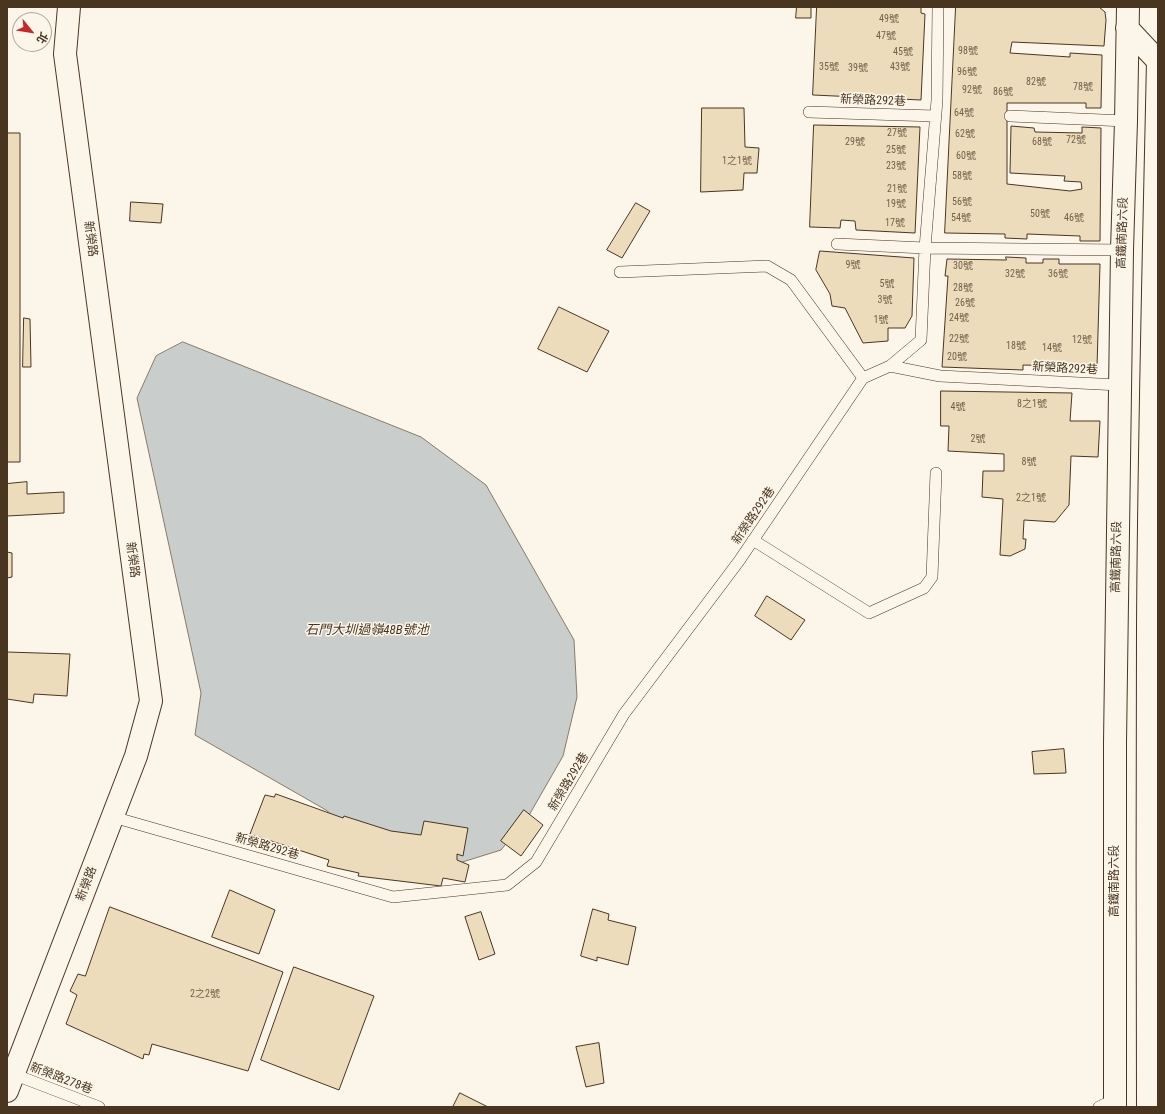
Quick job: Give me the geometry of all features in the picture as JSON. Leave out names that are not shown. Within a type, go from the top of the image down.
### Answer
[{"type":"main road","name":"新榮路","points":[[10,1083],[136,756],[150,701],[65,54],[69,7]]},
{"type":"main road","points":[[1128,17],[1158,61],[1156,272],[1151,387],[1148,628],[1148,1107]]},
{"type":"main road","name":"高鐵南路六段","points":[[1110,1106],[1119,385],[1128,17]]},
{"type":"lane","points":[[620,272],[767,266],[791,280],[863,378],[890,366],[921,340],[924,248],[937,100],[938,7]]},
{"type":"lane","name":"新榮路292巷","points":[[809,112],[935,116]]},
{"type":"lane","points":[[1010,116],[1126,121]]},
{"type":"lane","points":[[837,244],[924,248],[1122,250]]},
{"type":"lane","name":"新榮路292巷","points":[[890,366],[940,376],[1119,385]]},
{"type":"lane","name":"新榮路292巷","points":[[113,817],[393,897],[507,885],[536,862],[624,714],[754,540],[863,378]]},
{"type":"lane","points":[[754,540],[869,613],[924,588],[932,577],[936,473]]},
{"type":"lane","name":"新榮路278巷","points":[[10,1083],[99,1107]]},
{"type":"water","name":"石門大圳過嶺48B號池","points":[[183,342],[421,437],[486,485],[574,640],[577,697],[563,756],[528,817],[501,850],[456,864],[367,845],[326,810],[195,735],[201,693],[137,398],[156,356]]},
{"type":"building","points":[[797,7],[811,7],[811,18],[796,18]]},
{"type":"building","points":[[817,7],[921,7],[921,13],[925,14],[921,100],[813,95]]},
{"type":"building","points":[[956,7],[1099,7],[1105,12],[1106,20],[1104,46],[1012,42],[1010,53],[1070,57],[1070,53],[1102,55],[1101,108],[1086,108],[1086,103],[1007,103],[1007,184],[1070,191],[1082,189],[1081,182],[1064,181],[1065,176],[1010,173],[1011,126],[1034,128],[1035,132],[1082,133],[1082,127],[1101,128],[1100,241],[1080,241],[1080,236],[1027,234],[1027,239],[1005,238],[1005,234],[945,233]]},
{"type":"building","points":[[702,108],[744,108],[745,147],[759,148],[757,173],[744,173],[743,190],[701,192]]},
{"type":"building","points":[[814,125],[920,127],[915,233],[856,230],[855,221],[841,220],[840,228],[810,227]]},
{"type":"building","points":[[7,133],[20,133],[20,462],[7,462]]},
{"type":"building","points":[[131,202],[163,204],[161,223],[130,221]]},
{"type":"building","points":[[636,203],[650,211],[622,258],[607,250]]},
{"type":"building","points":[[820,251],[914,258],[912,316],[905,328],[888,328],[888,341],[863,343],[845,308],[832,306],[830,294],[816,270]]},
{"type":"building","points":[[1006,257],[1026,258],[1026,263],[1043,263],[1043,259],[1059,259],[1059,264],[1100,264],[1097,367],[1023,365],[1023,370],[942,367],[948,276],[945,276],[947,259],[1006,260]]},
{"type":"building","points":[[559,307],[609,331],[587,372],[538,349]]},
{"type":"building","points":[[24,318],[30,319],[31,367],[23,367]]},
{"type":"building","points":[[941,391],[1072,393],[1070,421],[1100,421],[1098,457],[1071,456],[1069,505],[1055,522],[1024,520],[1023,539],[1026,539],[1025,549],[1010,556],[1000,555],[1003,499],[982,497],[983,471],[1004,471],[1004,454],[948,451],[949,426],[941,426]]},
{"type":"building","points":[[27,482],[27,494],[64,492],[64,513],[7,516],[7,484]]},
{"type":"building","points":[[7,552],[12,553],[12,577],[7,578]]},
{"type":"building","points":[[767,596],[805,620],[791,640],[755,616]]},
{"type":"building","points":[[7,652],[70,654],[67,696],[34,694],[33,703],[7,699]]},
{"type":"building","points":[[1064,749],[1066,773],[1034,774],[1032,752]]},
{"type":"building","points":[[276,794],[343,818],[344,816],[391,831],[421,835],[424,821],[468,828],[463,856],[457,854],[457,860],[469,865],[465,882],[443,878],[441,886],[358,876],[359,873],[327,866],[329,860],[250,834],[265,795],[274,797]]},
{"type":"building","points":[[524,810],[543,825],[521,856],[501,841]]},
{"type":"building","points":[[230,890],[275,910],[259,954],[212,937]]},
{"type":"building","points":[[110,907],[283,972],[248,1071],[152,1044],[149,1055],[144,1054],[143,1059],[66,1024],[77,995],[70,991],[78,974],[85,976]]},
{"type":"building","points":[[593,909],[609,914],[608,920],[636,927],[628,965],[597,957],[597,961],[581,956]]},
{"type":"building","points":[[481,912],[495,954],[479,960],[465,917]]},
{"type":"building","points":[[294,967],[374,996],[339,1090],[261,1060]]},
{"type":"building","points":[[599,1043],[604,1083],[586,1087],[576,1047]]},
{"type":"building","points":[[460,1093],[488,1107],[453,1107]]}]
